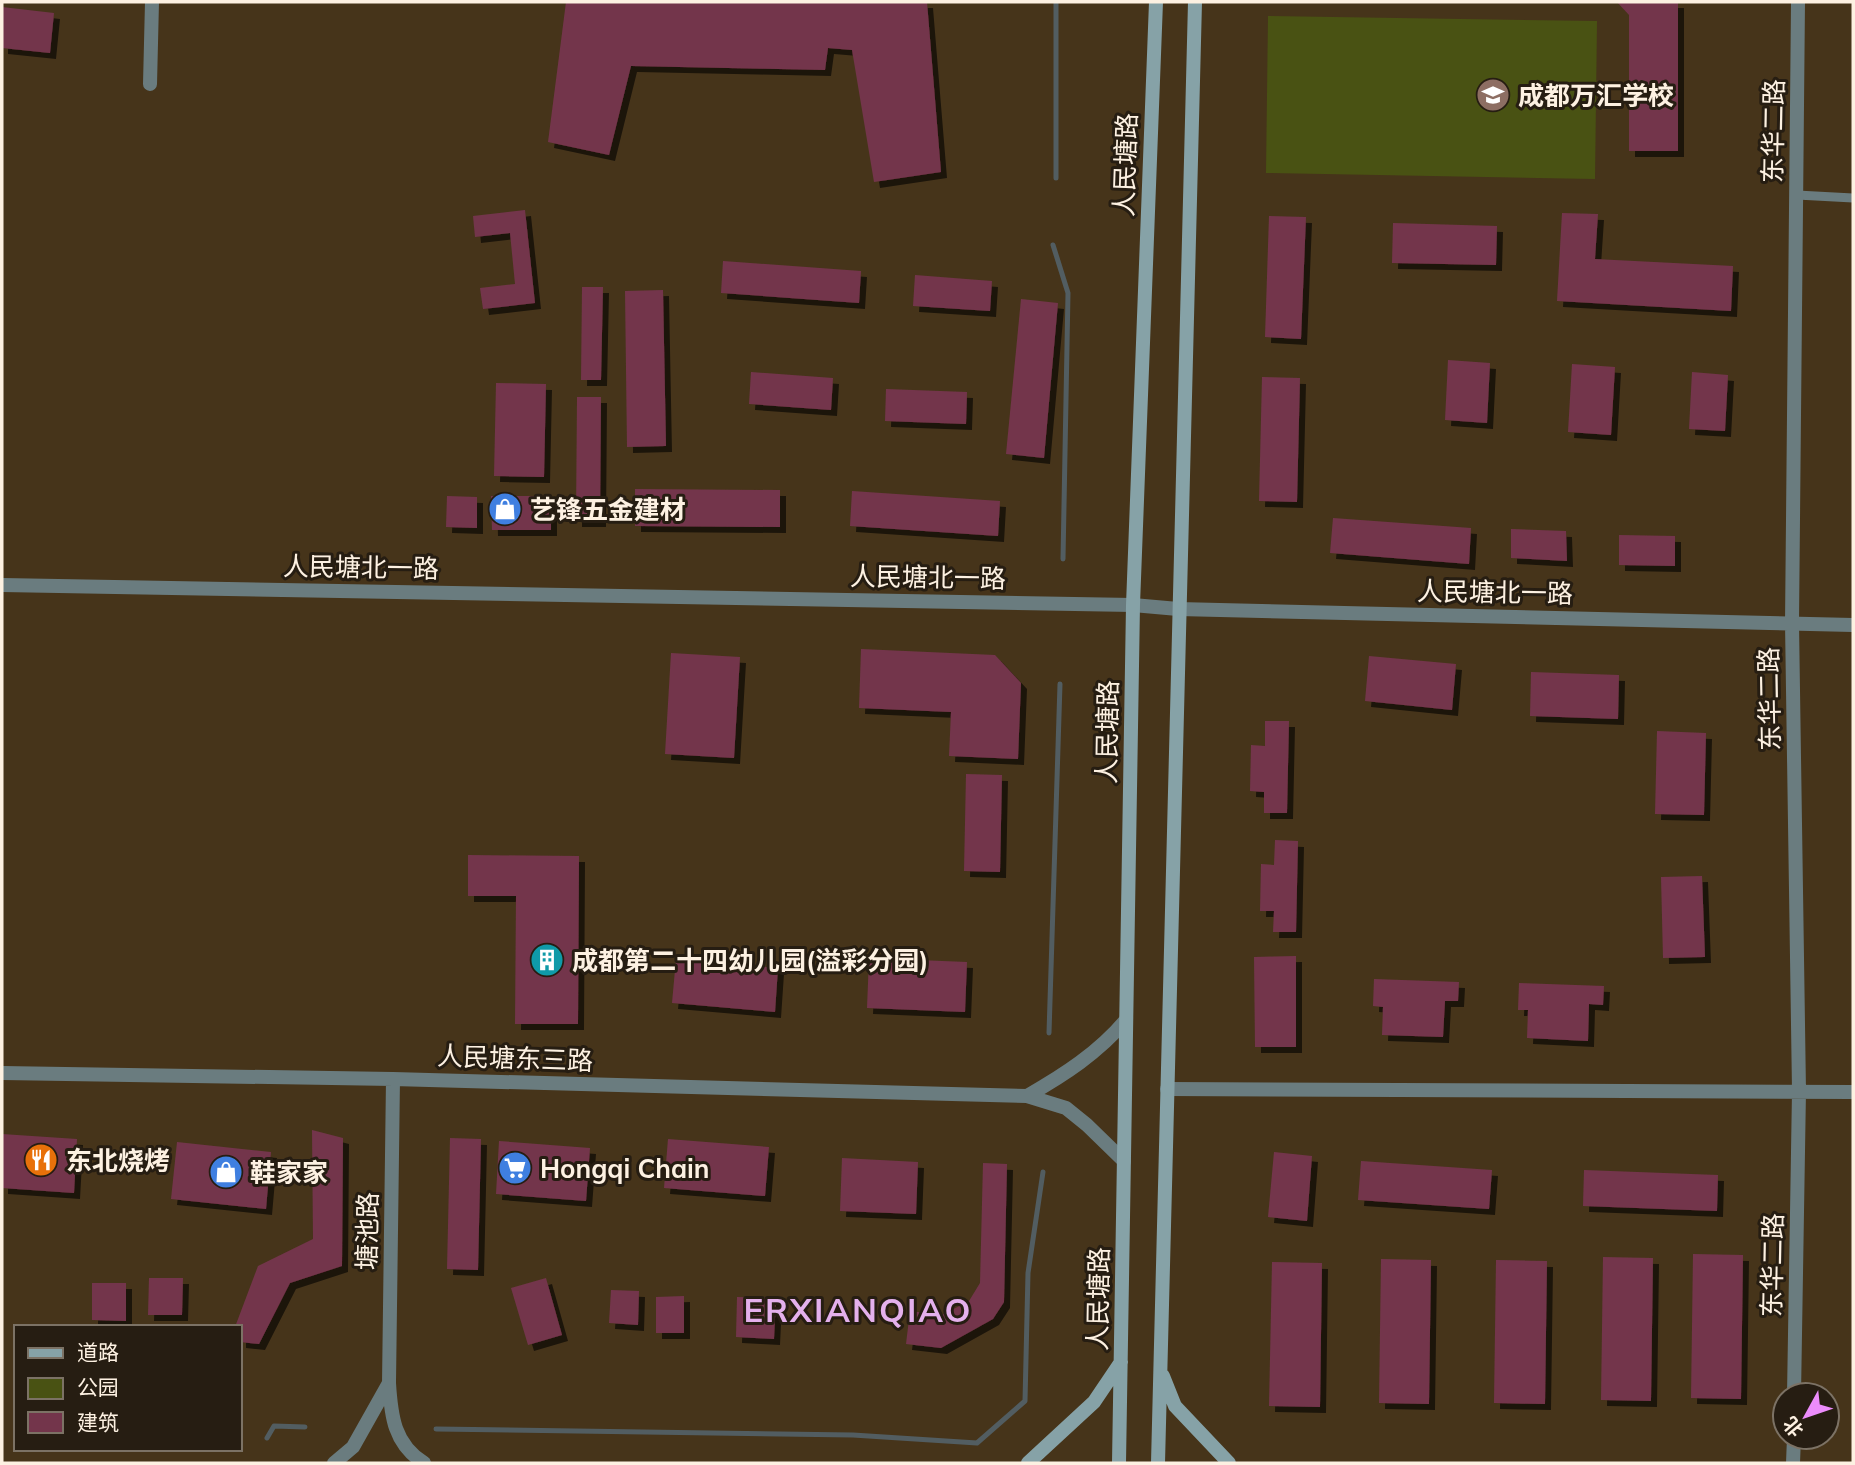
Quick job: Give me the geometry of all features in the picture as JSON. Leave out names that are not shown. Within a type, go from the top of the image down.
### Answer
[{"type":"main road","name":"人民塘路","points":[[1119,1463],[1133,605],[1156,2]]},
{"type":"main road","points":[[1158,1463],[1195,2]]},
{"type":"main road","points":[[1028,1463],[1094,1402],[1122,1361]]},
{"type":"main road","points":[[1161,1369],[1175,1406],[1229,1463]]},
{"type":"street","points":[[150,84],[152,2]]},
{"type":"street","name":"东华二路","points":[[1794,1381],[1799,1091],[1792,623],[1798,2]]},
{"type":"street","name":"人民塘北一路","points":[[2,585],[1133,605],[1178,609],[1853,625]]},
{"type":"street","points":[[1027,1096],[1089,1057],[1111,1038],[1126,1020]]},
{"type":"street","name":"人民塘东三路","points":[[2,1073],[393,1079],[1027,1096],[1066,1108],[1124,1161]]},
{"type":"street","name":"塘池路","points":[[393,1079],[389,1383],[391,1412],[397,1436],[415,1458],[424,1463]]},
{"type":"street","points":[[1167,1089],[1853,1092]]},
{"type":"street","points":[[334,1463],[353,1447],[389,1383]]},
{"type":"lane","points":[[1797,195],[1853,198]]},
{"type":"green space","points":[[1268,16],[1597,21],[1595,179],[1266,173]]},
{"type":"building","points":[[566,2],[927,2],[941,172],[874,182],[852,50],[828,48],[825,70],[631,66],[609,155],[548,142]]},
{"type":"building","points":[[1617,2],[1678,2],[1678,151],[1629,151],[1629,15]]},
{"type":"building","points":[[2,7],[54,13],[50,53],[2,48]]},
{"type":"building","points":[[525,210],[535,303],[483,309],[480,288],[515,284],[510,233],[475,237],[473,216]]},
{"type":"building","points":[[1562,213],[1598,214],[1595,259],[1733,266],[1731,311],[1557,301]]},
{"type":"building","points":[[1269,216],[1306,217],[1301,339],[1265,337]]},
{"type":"building","points":[[1393,223],[1497,226],[1496,265],[1392,263]]},
{"type":"building","points":[[723,261],[861,271],[859,303],[721,293]]},
{"type":"building","points":[[915,275],[992,281],[990,311],[913,306]]},
{"type":"building","points":[[582,287],[603,287],[601,380],[581,380]]},
{"type":"building","points":[[663,290],[666,446],[627,447],[625,291]]},
{"type":"building","points":[[1021,299],[1058,303],[1044,458],[1006,454]]},
{"type":"building","points":[[1448,360],[1490,363],[1487,423],[1445,420]]},
{"type":"building","points":[[1572,364],[1615,367],[1611,435],[1568,432]]},
{"type":"building","points":[[751,372],[833,378],[831,410],[749,404]]},
{"type":"building","points":[[1692,372],[1728,375],[1725,431],[1689,429]]},
{"type":"building","points":[[1262,377],[1300,378],[1297,502],[1259,501]]},
{"type":"building","points":[[496,383],[546,384],[544,477],[494,476]]},
{"type":"building","points":[[886,389],[967,392],[966,424],[885,421]]},
{"type":"building","points":[[577,397],[601,397],[600,521],[576,521]]},
{"type":"building","points":[[635,489],[780,490],[780,527],[635,526]]},
{"type":"building","points":[[852,491],[1000,501],[998,536],[850,526]]},
{"type":"building","points":[[447,496],[477,497],[477,528],[446,527]]},
{"type":"building","points":[[491,496],[551,496],[551,530],[492,530]]},
{"type":"building","points":[[1333,518],[1471,528],[1469,564],[1330,553]]},
{"type":"building","points":[[1511,529],[1566,531],[1567,561],[1511,558]]},
{"type":"building","points":[[1619,535],[1675,536],[1675,566],[1619,565]]},
{"type":"building","points":[[861,649],[995,655],[1021,683],[1018,759],[949,756],[951,712],[859,708]]},
{"type":"building","points":[[671,653],[740,657],[734,758],[665,754]]},
{"type":"building","points":[[1369,656],[1456,664],[1452,710],[1365,701]]},
{"type":"building","points":[[1531,672],[1619,675],[1618,719],[1530,716]]},
{"type":"building","points":[[1265,721],[1289,721],[1287,813],[1264,813],[1264,792],[1250,791],[1251,745],[1265,746]]},
{"type":"building","points":[[1657,731],[1706,733],[1704,815],[1655,814]]},
{"type":"building","points":[[966,774],[1002,775],[1000,872],[964,871]]},
{"type":"building","points":[[1275,840],[1298,841],[1296,932],[1273,932],[1274,911],[1260,911],[1261,864],[1274,865]]},
{"type":"building","name":"成都第二十四幼儿园(溢彩分园)","points":[[468,855],[579,856],[578,1024],[515,1024],[516,896],[468,896]]},
{"type":"building","points":[[1702,876],[1705,957],[1663,958],[1661,877]]},
{"type":"building","points":[[1296,956],[1296,1047],[1255,1047],[1254,957]]},
{"type":"building","points":[[869,958],[967,962],[965,1012],[867,1008]]},
{"type":"building","points":[[676,959],[778,968],[775,1012],[672,1003]]},
{"type":"building","points":[[1374,979],[1459,982],[1458,1001],[1445,1001],[1443,1037],[1382,1035],[1383,1007],[1373,1006]]},
{"type":"building","points":[[1519,983],[1604,986],[1603,1005],[1589,1004],[1588,1041],[1527,1038],[1528,1010],[1518,1010]]},
{"type":"building","points":[[312,1130],[343,1138],[342,1266],[290,1283],[259,1344],[242,1342],[242,1325],[236,1325],[258,1266],[313,1239]]},
{"type":"building","points":[[2,1134],[77,1139],[74,1193],[2,1188]]},
{"type":"building","points":[[450,1138],[481,1139],[478,1270],[447,1269]]},
{"type":"building","points":[[668,1139],[769,1147],[765,1196],[664,1188]]},
{"type":"building","points":[[499,1141],[590,1148],[586,1201],[496,1194]]},
{"type":"building","points":[[177,1142],[271,1152],[266,1209],[171,1199]]},
{"type":"building","points":[[1274,1152],[1312,1156],[1307,1221],[1268,1217]]},
{"type":"building","points":[[842,1158],[918,1162],[916,1214],[840,1211]]},
{"type":"building","points":[[1361,1161],[1492,1170],[1489,1209],[1358,1200]]},
{"type":"building","points":[[983,1163],[1007,1164],[1004,1302],[993,1319],[941,1348],[906,1344],[910,1311],[942,1315],[969,1301],[980,1283]]},
{"type":"building","points":[[1584,1170],[1718,1175],[1717,1211],[1583,1206]]},
{"type":"building","points":[[1693,1254],[1743,1255],[1741,1399],[1691,1398]]},
{"type":"building","points":[[1603,1257],[1653,1258],[1651,1401],[1601,1400]]},
{"type":"building","points":[[1381,1259],[1431,1260],[1429,1404],[1379,1403]]},
{"type":"building","points":[[1496,1260],[1547,1261],[1545,1404],[1494,1403]]},
{"type":"building","points":[[1272,1262],[1322,1263],[1320,1407],[1269,1406]]},
{"type":"building","points":[[149,1278],[183,1278],[182,1315],[148,1315]]},
{"type":"building","points":[[546,1278],[562,1335],[528,1345],[511,1288]]},
{"type":"building","points":[[92,1283],[126,1283],[126,1321],[92,1320]]},
{"type":"building","points":[[611,1290],[639,1291],[638,1325],[609,1323]]},
{"type":"building","points":[[684,1296],[684,1333],[656,1333],[656,1297]]},
{"type":"building","points":[[737,1297],[776,1298],[774,1339],[736,1337]]},
{"type":"waterway","points":[[1056,2],[1056,178]]},
{"type":"waterway","points":[[1053,245],[1068,293],[1063,559]]},
{"type":"waterway","points":[[1049,1033],[1060,684]]},
{"type":"waterway","points":[[436,1429],[853,1435],[977,1443],[1025,1401],[1028,1273],[1043,1172]]},
{"type":"waterway","points":[[267,1438],[274,1426],[305,1427]]},
{"type":"place","name":"成都万汇学校","points":[[1493,95]]},
{"type":"place","name":"艺锋五金建材","points":[[505,509]]},
{"type":"place","name":"成都第二十四幼儿园(溢彩分园)","points":[[547,960]]},
{"type":"place","name":"东北烧烤","points":[[41,1160]]},
{"type":"place","name":"Hongqi Chain","points":[[515,1168]]},
{"type":"place","name":"鞋家家","points":[[226,1172]]},
{"type":"district","name":"ERXIANQIAO","points":[[858,1309]]}]
